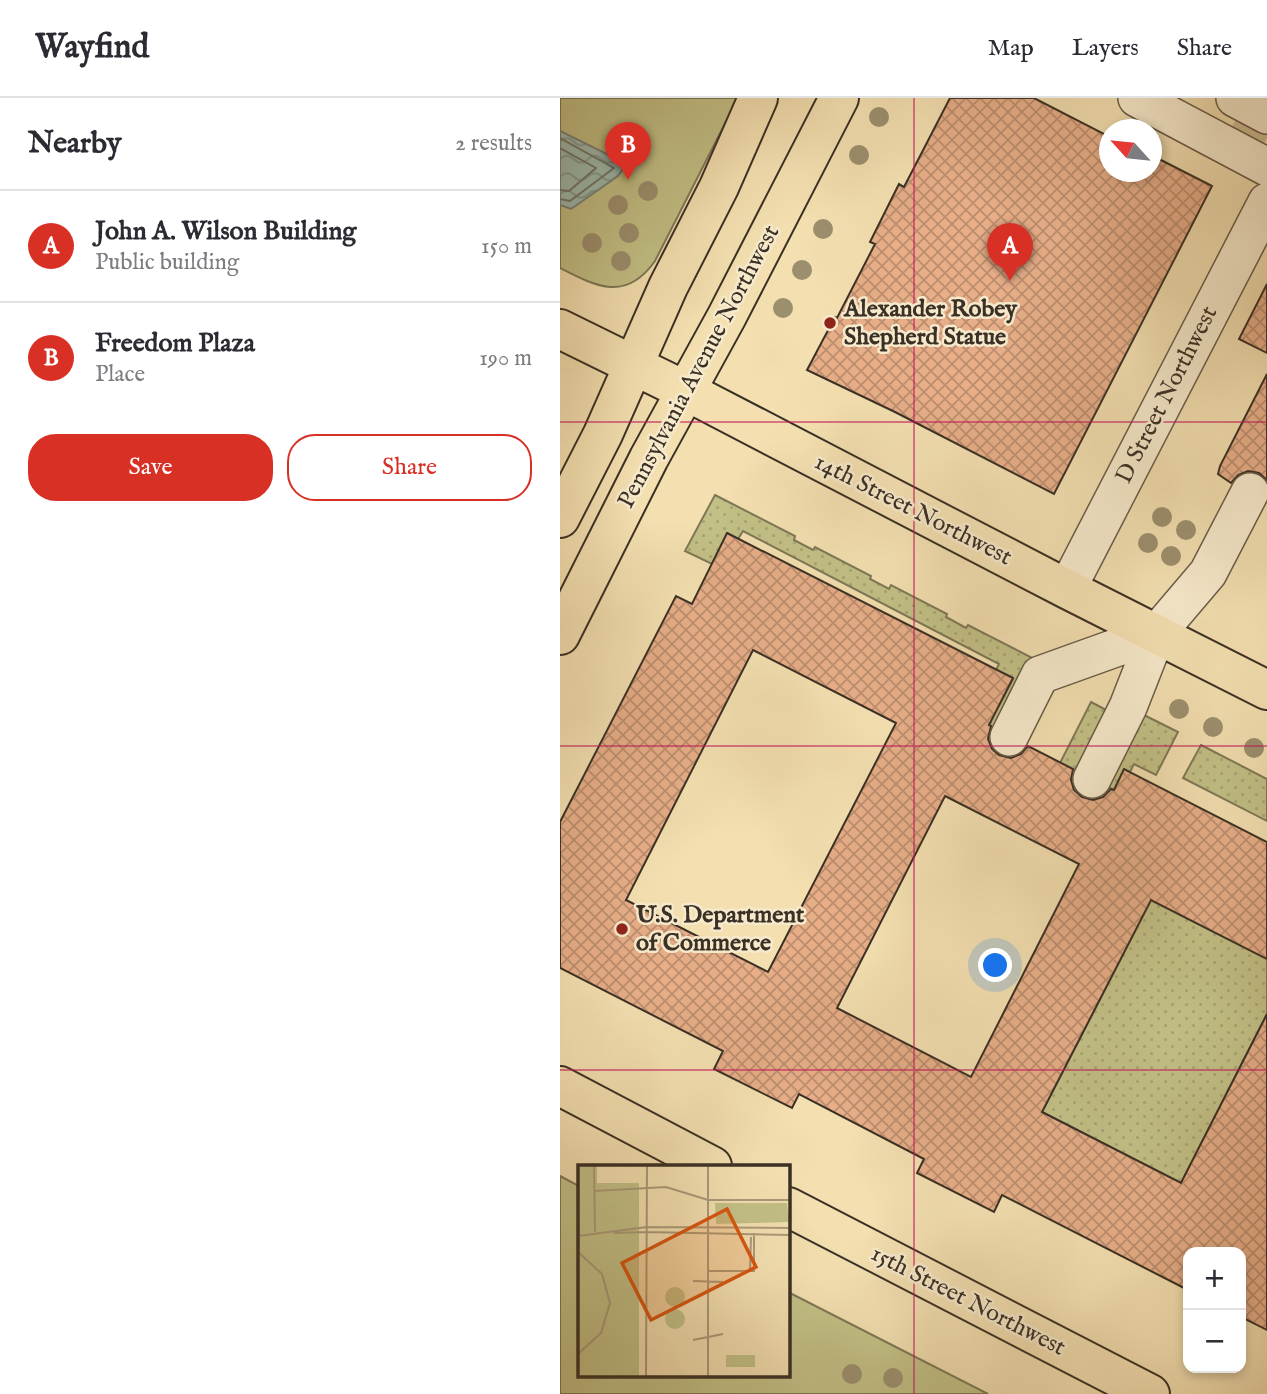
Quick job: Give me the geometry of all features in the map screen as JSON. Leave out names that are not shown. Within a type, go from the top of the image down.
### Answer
[{"type":"main road","points":[[560,518],[603,434],[668,287],[719,187],[758,98]]},
{"type":"main road","name":"Pennsylvania Avenue Northwest","points":[[560,635],[649,458],[687,391],[839,98]]},
{"type":"main road","name":"14th Street Northwest","points":[[560,329],[687,391],[1267,690]]},
{"type":"main road","points":[[560,1086],[708,1165]]},
{"type":"main road","name":"15th Street Northwest","points":[[789,1208],[1150,1394]]},
{"type":"street","points":[[1137,98],[1267,167]]},
{"type":"street","points":[[1190,98],[1246,111]]},
{"type":"street","name":"D Street Northwest","points":[[1067,589],[1267,202]]},
{"type":"street","points":[[1092,779],[1128,707],[1157,633],[1208,573],[1250,492]]},
{"type":"street","points":[[1009,737],[1040,675],[1157,633]]},
{"type":"shaded area","points":[[560,98],[738,98],[655,261],[644,274],[622,286],[599,285],[560,268]]},
{"type":"shaded area","points":[[715,495],[795,536],[794,540],[813,550],[815,547],[871,576],[870,579],[889,589],[891,585],[947,614],[946,617],[966,628],[968,625],[1040,662],[1003,733],[988,726],[1013,679],[996,670],[999,664],[743,531],[738,539],[727,534],[712,564],[685,551]]},
{"type":"shaded area","points":[[1091,702],[1110,712],[1079,772],[1060,763]]},
{"type":"shaded area","points":[[1134,710],[1178,732],[1156,775],[1134,764],[1130,772],[1124,769],[1114,790],[1097,782]]},
{"type":"shaded area","points":[[1201,745],[1267,779],[1267,821],[1183,778]]},
{"type":"shaded area","points":[[1151,900],[1267,959],[1267,1014],[1181,1183],[1042,1112]]},
{"type":"shaded area","points":[[560,1176],[578,1185],[578,1376],[789,1376],[789,1293],[988,1394],[560,1394]]},
{"type":"water","points":[[560,131],[621,161],[625,166],[618,176],[571,209],[560,205]]},
{"type":"building","points":[[950,98],[1034,98],[1099,131],[1099,182],[1162,182],[1162,161],[1212,186],[1054,494],[807,370],[875,244],[870,242],[899,184],[904,187]]},
{"type":"building","points":[[1267,284],[1267,353],[1239,339]]},
{"type":"building","points":[[1267,374],[1267,480],[1259,473],[1248,471],[1238,475],[1231,483],[1218,474],[1220,466]]},
{"type":"building","name":"U.S. Department of Commerce","points":[[727,533],[1013,678],[989,725],[988,739],[992,749],[999,755],[1011,758],[1021,754],[1028,746],[1073,769],[1071,780],[1074,790],[1082,797],[1093,800],[1103,797],[1111,789],[1114,790],[1124,769],[1267,842],[1267,959],[1151,900],[1042,1112],[1181,1183],[1267,1014],[1267,1330],[1246,1320],[1246,1247],[1183,1247],[1183,1287],[1002,1195],[994,1212],[917,1173],[924,1159],[799,1094],[792,1108],[714,1069],[723,1051],[560,968],[560,822],[676,596],[692,604]],"holes":[[[753,650],[896,723],[768,972],[626,900]],[[945,796],[1079,864],[971,1077],[837,1008]]]},
{"type":"tunnel","points":[[1235,121],[1267,138]]},
{"type":"place","name":"Freedom Plaza","points":[[628,180]]},
{"type":"place","name":"John A. Wilson Building","points":[[1010,281]]},
{"type":"place","name":"Alexander Robey Shepherd Statue","points":[[830,323]]},
{"type":"place","name":"U.S. Department of Commerce","points":[[622,929]]}]
